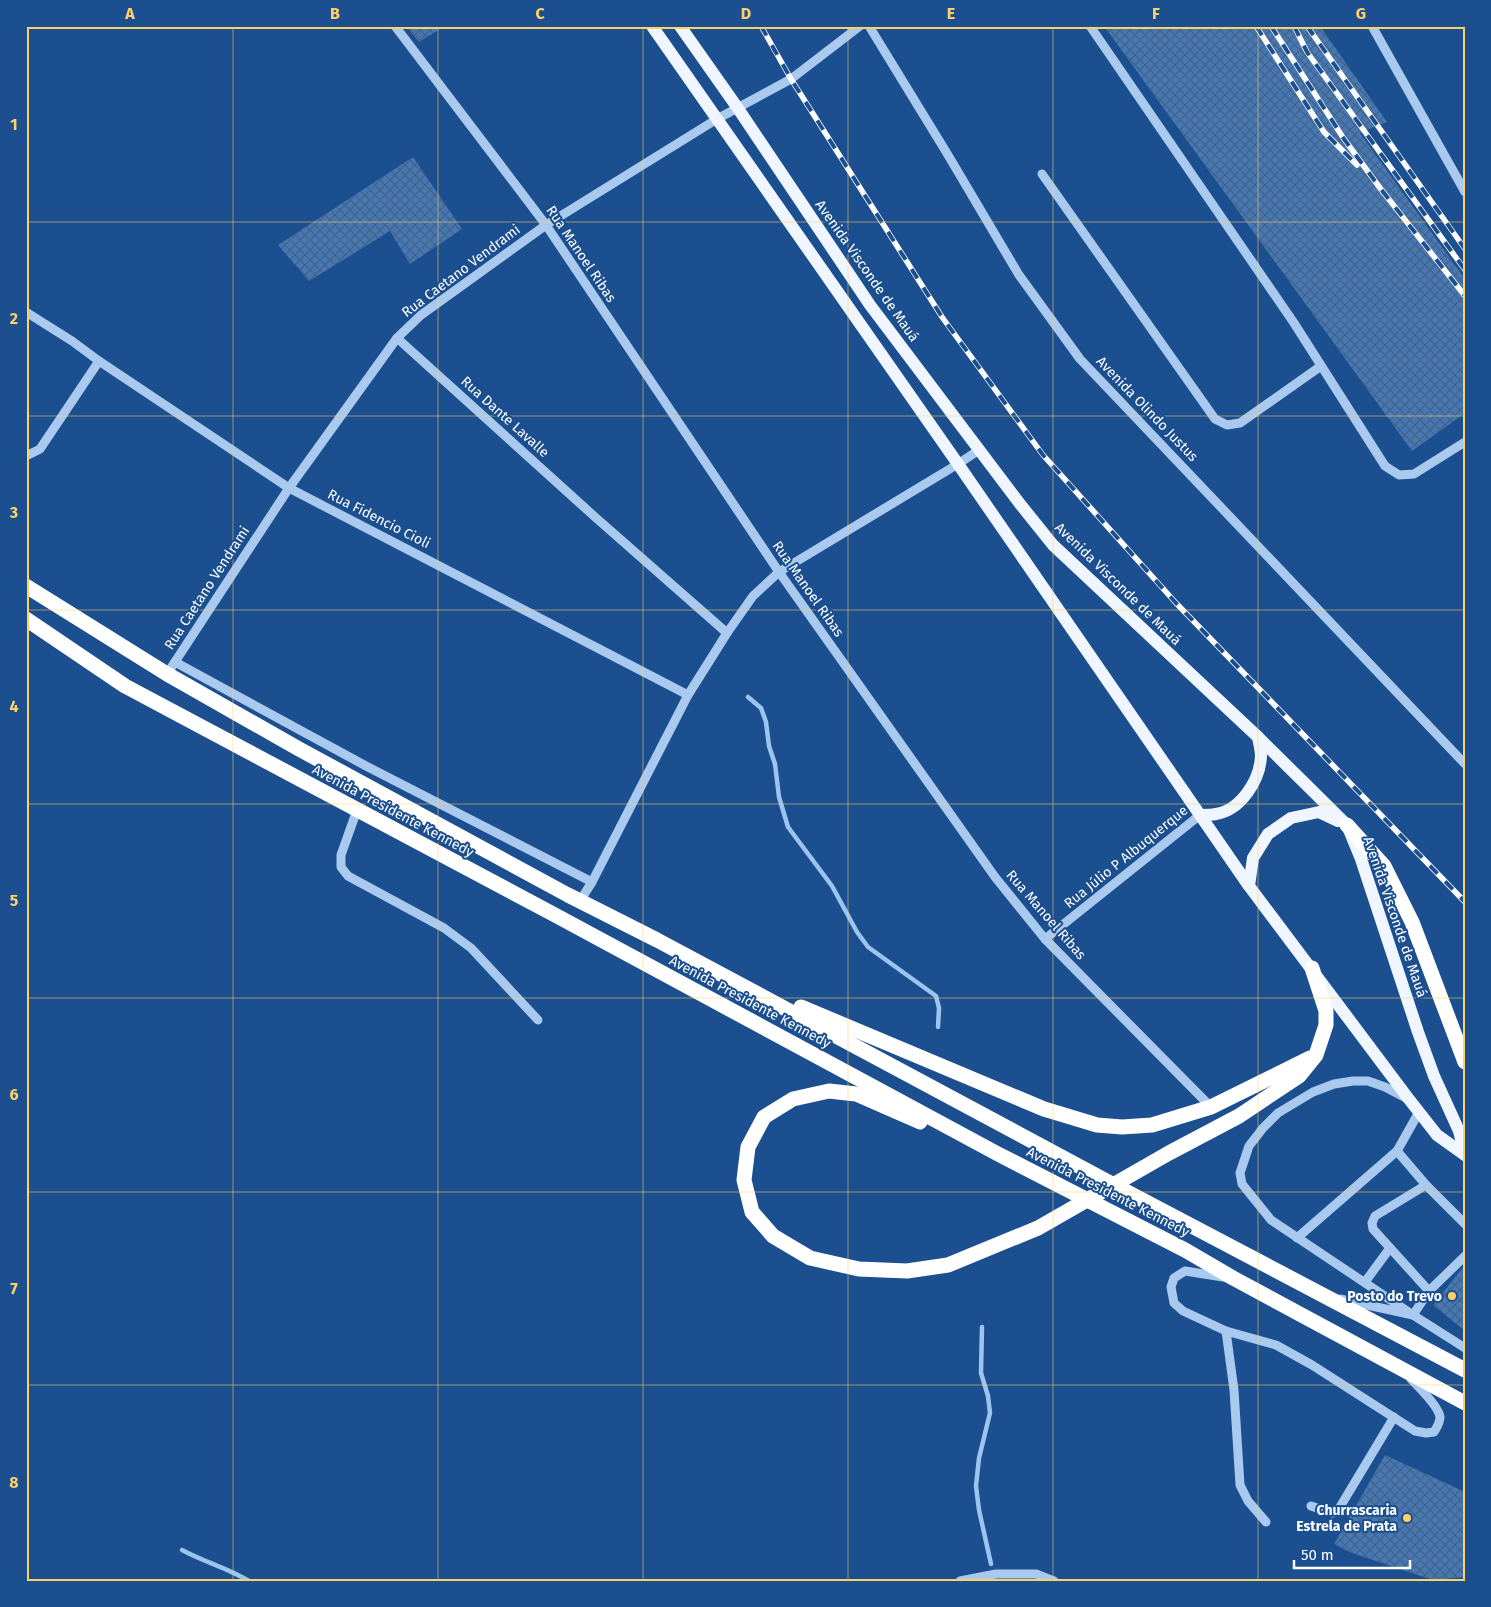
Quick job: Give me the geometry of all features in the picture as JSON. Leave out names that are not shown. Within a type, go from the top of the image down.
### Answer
[{"type":"highway","name":"Avenida Presidente Kennedy","points":[[26,586],[171,668],[299,749],[580,901],[657,940],[1106,1181],[1465,1370]]},
{"type":"highway","name":"Avenida Presidente Kennedy","points":[[26,619],[125,686],[564,919],[998,1154],[1185,1250],[1465,1404]]},
{"type":"highway","points":[[1347,825],[1384,866],[1412,922],[1465,1062]]},
{"type":"highway","points":[[657,940],[779,998],[1044,1109],[1097,1125],[1152,1125],[1211,1107],[1316,1055]]},
{"type":"highway","points":[[998,1154],[856,1094],[829,1091],[793,1099],[764,1116],[748,1147],[744,1180],[752,1212],[774,1236],[810,1258],[859,1269],[907,1271],[948,1265],[1038,1228],[1169,1153],[1239,1116],[1299,1076],[1316,1055],[1326,1025],[1326,1011],[1312,968]]},
{"type":"main road","name":"Avenida Visconde de Mauá","points":[[652,26],[958,464],[1249,886],[1437,1135],[1465,1155],[1459,1131],[1434,1076],[1361,859],[1347,825],[1258,736],[1053,545],[870,306],[737,107],[680,26]]},
{"type":"main road","points":[[1200,815],[1218,814],[1225,811],[1247,794],[1257,776],[1261,756],[1258,736]]},
{"type":"main road","points":[[1249,886],[1253,858],[1268,834],[1291,818],[1319,812],[1347,825]]},
{"type":"street","name":"Rua Manoel Ribas","points":[[395,26],[546,225],[779,572],[995,877],[1045,939],[1211,1107]]},
{"type":"street","name":"Rua Caetano Vendrami","points":[[171,668],[289,488],[397,338],[421,315],[546,225],[737,107],[791,79],[860,26]]},
{"type":"street","name":"Avenida Olindo Justus","points":[[869,26],[1019,275],[1080,359],[1465,764]]},
{"type":"street","points":[[1090,26],[1283,307],[1385,466],[1399,475],[1414,474],[1465,442]]},
{"type":"street","points":[[1372,26],[1465,192]]},
{"type":"street","points":[[1042,174],[1215,419],[1226,424],[1240,423],[1321,366]]},
{"type":"street","name":"Rua Fidencio Cioli","points":[[26,312],[289,488],[688,695]]},
{"type":"street","name":"Rua Dante Lavalle","points":[[397,338],[727,633]]},
{"type":"street","points":[[26,456],[40,449],[99,361]]},
{"type":"street","points":[[580,901],[592,882],[688,695],[753,596],[779,572],[979,450]]},
{"type":"street","points":[[171,668],[592,882]]},
{"type":"street","points":[[357,810],[341,855],[341,867],[348,876],[444,928],[471,948],[538,1020]]},
{"type":"street","name":"Rua Júlio P Albuquerque","points":[[1045,939],[1200,815]]},
{"type":"street","points":[[1408,1098],[1368,1081],[1334,1084],[1313,1092],[1278,1113],[1249,1146],[1240,1174],[1242,1184],[1271,1220],[1465,1348]]},
{"type":"street","points":[[1297,1238],[1397,1151],[1419,1112]]},
{"type":"street","points":[[1397,1151],[1426,1185],[1465,1224]]},
{"type":"street","points":[[1426,1185],[1375,1216],[1372,1223],[1373,1229],[1429,1291]]},
{"type":"street","points":[[1365,1282],[1390,1248]]},
{"type":"street","points":[[1413,1315],[1429,1291],[1465,1256]]},
{"type":"street","points":[[1233,1278],[1185,1271],[1174,1278],[1171,1287],[1174,1303],[1183,1311],[1226,1331],[1276,1345],[1312,1365],[1416,1431],[1434,1432],[1440,1415],[1436,1408],[1415,1383],[1393,1364]]},
{"type":"street","points":[[1327,1297],[1413,1315]]},
{"type":"street","points":[[1226,1331],[1234,1390],[1240,1485],[1248,1501],[1266,1522]]},
{"type":"street","points":[[1311,1506],[1332,1513],[1338,1512],[1394,1417]]},
{"type":"street","points":[[960,1581],[996,1574],[1036,1574],[1054,1581]]},
{"type":"building","points":[[406,26],[445,26],[419,42]]},
{"type":"building","points":[[1104,26],[1320,26],[1387,122],[1360,133],[1465,279],[1465,413],[1412,451]]},
{"type":"building","points":[[413,157],[462,229],[410,264],[390,231],[309,281],[278,245]]},
{"type":"building","name":"Posto do Trevo","points":[[1465,1265],[1465,1331],[1433,1305]]},
{"type":"building","name":"Churrascaria Estrela de Prata","points":[[1385,1455],[1465,1492],[1465,1577],[1433,1580],[1352,1553],[1334,1544]]},
{"type":"waterway","points":[[748,697],[761,708],[766,722],[769,746],[775,764],[779,797],[788,827],[832,886],[857,932],[868,947],[936,996],[939,1008],[938,1027]]},
{"type":"waterway","points":[[982,1327],[981,1373],[988,1396],[990,1413],[979,1458],[976,1486],[979,1510],[991,1564]]},
{"type":"waterway","points":[[182,1550],[249,1581]]},
{"type":"railway","points":[[761,26],[791,79],[942,317],[1043,455],[1176,603],[1465,902]]},
{"type":"railway","points":[[1256,26],[1324,132],[1357,165]]},
{"type":"railway","points":[[1271,26],[1344,139],[1465,296]]},
{"type":"railway","points":[[1294,26],[1307,52],[1465,270]]},
{"type":"railway","points":[[1307,26],[1465,249]]},
{"type":"place","name":"Posto do Trevo","points":[[1452,1296]]},
{"type":"place","name":"Churrascaria Estrela de Prata","points":[[1407,1518]]}]
